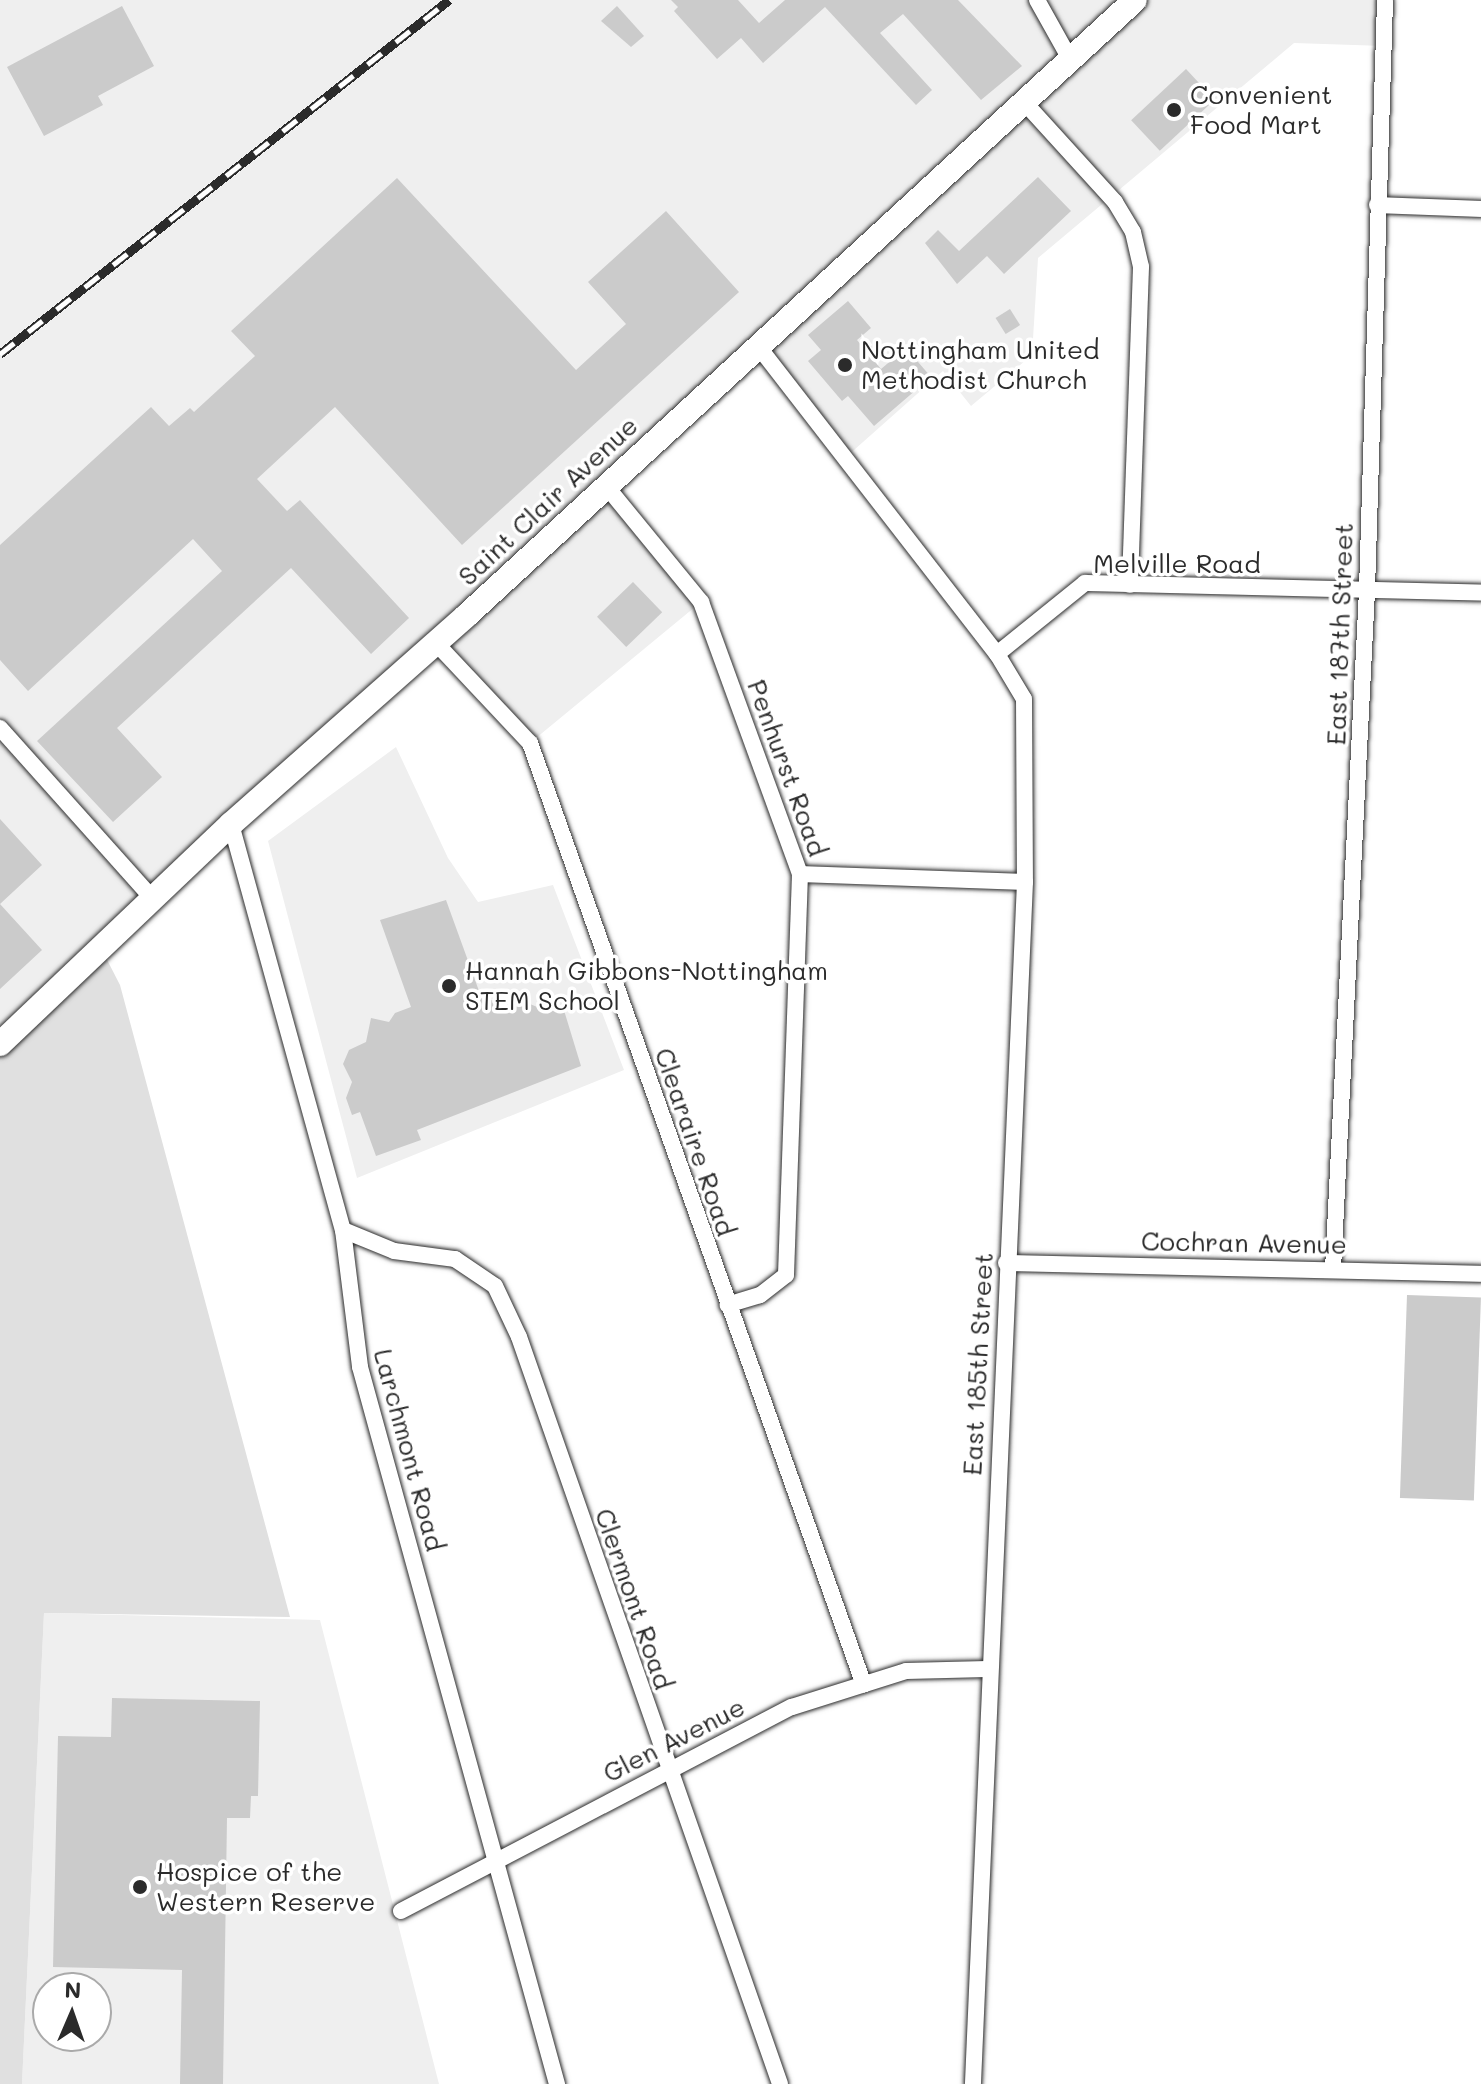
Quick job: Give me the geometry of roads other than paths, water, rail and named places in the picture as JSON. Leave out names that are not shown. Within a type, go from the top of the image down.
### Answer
[{"type":"street","points":[[1037,0],[1070,59]]},
{"type":"street","name":"Saint Clair Avenue","points":[[0,1044],[231,824],[436,643],[1135,0]]},
{"type":"street","name":"East 187th Street","points":[[1333,1269],[1367,590],[1385,0]]},
{"type":"street","points":[[1025,103],[1115,202],[1133,232],[1141,267],[1130,585]]},
{"type":"street","points":[[1377,205],[1481,209]]},
{"type":"street","points":[[758,346],[997,654]]},
{"type":"street","name":"Penhurst Road","points":[[607,487],[701,602],[800,874],[786,1275],[760,1295],[727,1305]]},
{"type":"street","name":"Melville Road","points":[[997,654],[1085,583],[1481,593]]},
{"type":"street","name":"Clearaire Road","points":[[436,643],[530,743],[864,1685]]},
{"type":"street","name":"East 185th Street","points":[[973,2084],[987,1669],[1025,882],[1024,699],[997,654]]},
{"type":"street","points":[[0,728],[154,900]]},
{"type":"street","name":"Larchmont Road","points":[[231,824],[343,1230],[360,1367],[557,2084]]},
{"type":"street","points":[[800,874],[1025,882]]},
{"type":"street","name":"Clermont Road","points":[[343,1230],[394,1251],[455,1259],[495,1286],[519,1337],[667,1770],[780,2084]]},
{"type":"street","name":"Cochran Avenue","points":[[1006,1263],[1481,1274]]},
{"type":"street","name":"Glen Avenue","points":[[401,1911],[792,1707],[906,1671],[987,1669]]},
{"type":"railway","points":[[0,354],[449,0]]},
{"type":"place","name":"Convenient Food Mart","points":[[1174,110]]},
{"type":"place","name":"Nottingham United Methodist Church","points":[[845,365]]},
{"type":"place","name":"Hannah Gibbons-Nottingham STEM School","points":[[449,986]]},
{"type":"place","name":"Hospice of the Western Reserve","points":[[140,1887]]}]
